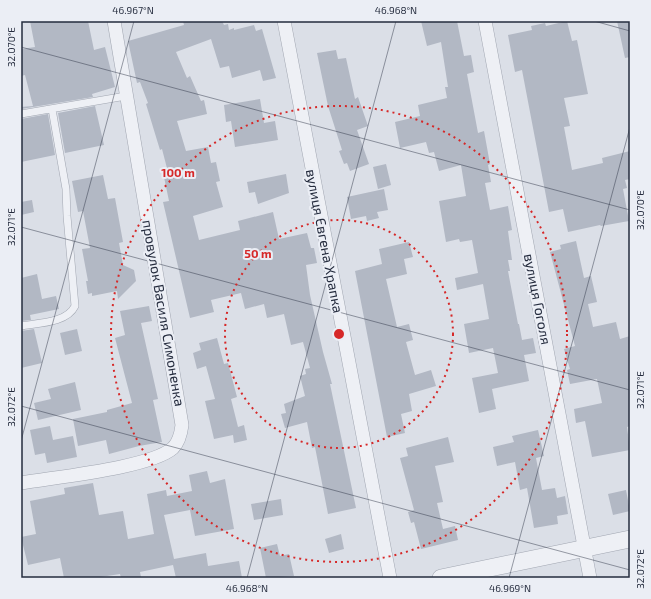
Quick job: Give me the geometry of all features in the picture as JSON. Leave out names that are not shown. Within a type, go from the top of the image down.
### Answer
[{"type":"street","name":"провулок Василя Симоненка","points":[[21,483],[136,464],[159,456],[173,448],[180,436],[182,425],[179,402],[114,21]]},
{"type":"street","name":"вулиця Євгена Храпка","points":[[284,21],[390,578]]},
{"type":"street","name":"вулиця Гоголя","points":[[486,21],[590,578]]},
{"type":"street","points":[[441,578],[630,539]]},
{"type":"lane","points":[[21,114],[126,96]]},
{"type":"lane","points":[[21,326],[66,316],[75,306],[66,216],[66,189],[52,109]]},
{"type":"building","points":[[30,21],[88,21],[94,50],[105,47],[115,87],[92,94],[93,97],[21,109],[21,107],[33,106],[25,75],[21,76],[21,49],[35,47]]},
{"type":"building","points":[[183,21],[222,21],[224,25],[228,24],[229,30],[254,25],[256,31],[262,29],[276,78],[263,81],[260,70],[232,78],[229,66],[220,68],[211,39],[176,52],[187,78],[190,76],[201,101],[204,100],[207,114],[177,121],[186,151],[208,147],[211,163],[216,162],[220,181],[216,182],[223,207],[193,216],[199,240],[240,230],[238,221],[273,212],[279,239],[307,233],[311,248],[314,248],[317,263],[306,265],[310,295],[332,384],[330,384],[356,508],[328,514],[315,447],[312,448],[307,422],[285,428],[281,414],[286,413],[284,404],[305,396],[300,376],[306,374],[305,369],[310,368],[303,342],[291,345],[284,314],[267,318],[264,304],[245,309],[241,293],[211,300],[214,312],[190,318],[163,202],[169,201],[164,177],[169,176],[162,149],[160,150],[146,104],[148,103],[140,82],[137,83],[128,41],[184,25]]},
{"type":"building","points":[[421,21],[457,21],[464,56],[471,55],[474,72],[467,74],[478,133],[484,131],[490,164],[488,165],[491,182],[485,183],[490,210],[508,206],[512,230],[508,231],[512,260],[508,260],[510,271],[508,271],[518,324],[522,340],[533,338],[536,353],[524,355],[529,381],[492,389],[496,409],[479,413],[472,378],[498,373],[493,348],[469,353],[464,324],[489,319],[483,284],[457,290],[455,278],[478,273],[472,240],[460,242],[459,239],[446,242],[439,201],[466,196],[461,165],[439,171],[434,152],[429,153],[426,142],[400,148],[395,122],[420,116],[418,105],[447,98],[445,87],[448,87],[441,42],[427,46]]},
{"type":"building","points":[[567,21],[572,41],[577,40],[588,94],[564,98],[570,126],[564,127],[572,170],[603,163],[602,158],[630,151],[630,179],[625,180],[627,188],[623,189],[629,221],[600,225],[568,232],[563,209],[549,212],[522,70],[515,72],[508,35],[532,30],[531,26],[545,23],[546,26]]},
{"type":"building","points":[[617,21],[630,21],[630,57],[625,58]]},
{"type":"building","points":[[336,50],[338,59],[346,58],[355,99],[358,97],[368,126],[357,130],[369,164],[350,171],[347,163],[344,164],[339,151],[342,150],[328,106],[317,53]]},
{"type":"building","points":[[260,99],[264,123],[275,121],[278,140],[235,147],[231,121],[226,122],[224,105]]},
{"type":"building","points":[[95,106],[104,145],[65,153],[58,113]]},
{"type":"building","points":[[48,114],[55,155],[21,162],[21,119]]},
{"type":"building","points":[[386,164],[391,185],[378,189],[373,167]]},
{"type":"building","points":[[286,174],[289,193],[258,204],[255,192],[249,193],[247,182]]},
{"type":"building","points":[[103,175],[108,199],[115,198],[123,242],[119,243],[123,265],[134,270],[136,281],[118,299],[117,291],[92,296],[92,293],[88,294],[86,281],[88,281],[82,249],[90,248],[83,211],[78,212],[72,181]]},
{"type":"building","points":[[384,189],[388,210],[377,212],[379,218],[367,221],[366,216],[351,219],[347,197]]},
{"type":"building","points":[[32,200],[34,212],[21,215],[21,202]]},
{"type":"building","points":[[576,241],[584,278],[591,276],[597,302],[588,304],[593,327],[616,322],[620,339],[630,336],[630,426],[627,427],[630,450],[592,457],[585,421],[576,423],[574,409],[602,403],[597,379],[570,384],[567,370],[570,369],[564,349],[575,346],[550,252],[561,249],[560,245]]},
{"type":"building","points":[[409,242],[413,257],[404,259],[407,274],[386,279],[397,327],[409,324],[413,340],[406,342],[415,375],[431,370],[436,386],[409,394],[412,411],[401,414],[405,433],[387,437],[355,271],[382,264],[379,249]]},
{"type":"building","points":[[37,274],[42,299],[56,296],[59,309],[30,315],[31,320],[21,321],[21,278]]},
{"type":"building","points":[[149,306],[152,321],[141,323],[158,399],[153,400],[162,442],[109,454],[106,440],[78,446],[73,419],[107,412],[107,410],[132,403],[115,338],[125,335],[120,311]]},
{"type":"building","points":[[34,329],[42,363],[21,368],[21,331]]},
{"type":"building","points":[[77,329],[82,351],[65,355],[60,333]]},
{"type":"building","points":[[217,338],[224,364],[228,363],[237,397],[231,399],[238,427],[244,425],[247,440],[234,443],[233,435],[214,439],[205,401],[215,399],[206,366],[197,369],[193,353],[201,350],[199,343]]},
{"type":"building","points":[[75,382],[81,410],[38,420],[34,403],[51,399],[48,389]]},
{"type":"building","points":[[50,426],[53,440],[73,436],[77,457],[47,463],[45,453],[35,455],[30,430]]},
{"type":"building","points":[[538,430],[544,456],[536,458],[542,490],[555,488],[557,498],[565,496],[568,514],[557,516],[558,524],[534,528],[527,488],[520,490],[515,462],[497,466],[493,447],[514,442],[512,436]]},
{"type":"building","points":[[448,437],[454,462],[435,466],[443,502],[437,503],[443,529],[455,526],[458,540],[421,549],[414,522],[411,523],[408,512],[414,510],[400,458],[408,456],[406,448]]},
{"type":"building","points":[[207,471],[210,483],[225,479],[234,529],[195,536],[190,510],[164,515],[174,559],[206,553],[208,566],[239,561],[242,578],[176,578],[173,565],[140,572],[141,577],[133,578],[121,578],[120,574],[94,578],[64,578],[60,558],[28,565],[21,537],[36,534],[30,501],[65,494],[64,488],[93,483],[99,515],[123,511],[128,539],[154,534],[147,494],[166,490],[167,496],[192,491],[189,475]]},
{"type":"building","points":[[626,490],[630,511],[613,515],[608,494]]},
{"type":"building","points":[[281,499],[283,515],[254,520],[251,504]]},
{"type":"building","points":[[341,534],[344,549],[329,553],[325,539]]},
{"type":"building","points":[[277,544],[280,556],[289,554],[294,576],[266,578],[260,548]]}]
